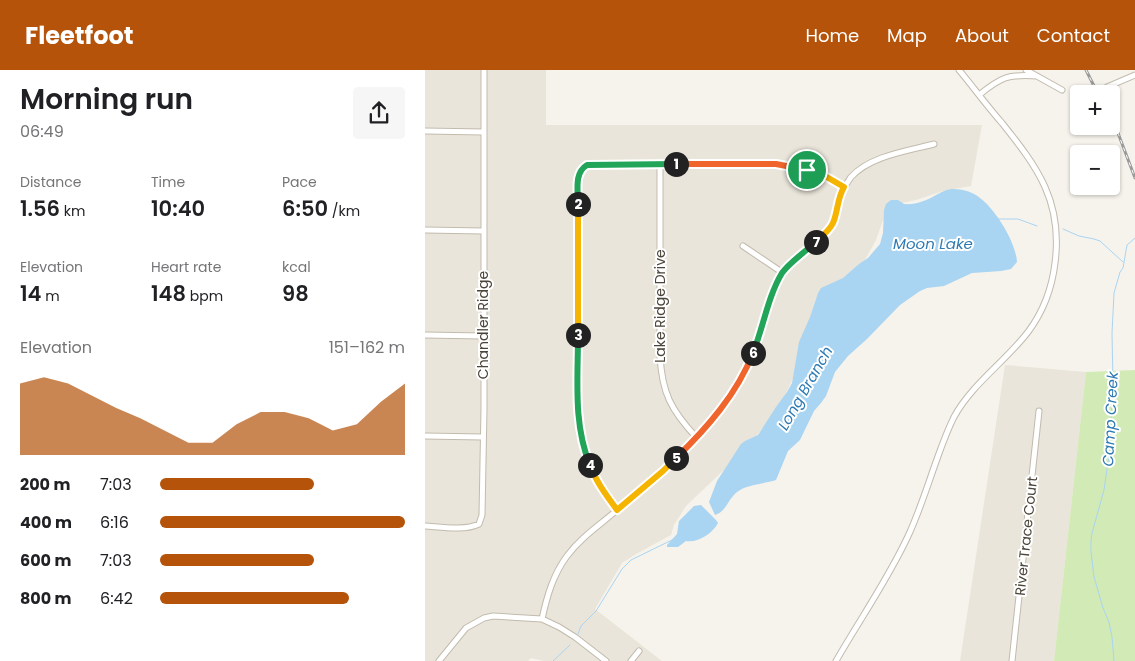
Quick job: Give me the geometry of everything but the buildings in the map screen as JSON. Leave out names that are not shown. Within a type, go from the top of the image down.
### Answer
[{"type":"street","name":"Chandler Ridge","points":[[425,526],[473,526],[479,524],[482,515],[484,70]]},
{"type":"street","points":[[835,661],[906,540],[946,434],[957,412],[969,395],[1021,341],[1041,311],[1051,285],[1056,256],[1057,235],[1047,192],[1029,158],[959,70]]},
{"type":"street","points":[[1025,70],[1062,90]]},
{"type":"street","points":[[979,95],[995,82],[1008,77],[1020,75],[1037,76]]},
{"type":"street","points":[[1112,85],[1135,75]]},
{"type":"street","points":[[425,131],[484,132]]},
{"type":"street","points":[[542,618],[550,588],[567,556],[579,542],[663,471],[722,408],[735,390],[758,341],[775,290],[783,273],[832,224],[839,196],[852,176],[880,158],[934,144]]},
{"type":"street","points":[[617,510],[594,476],[583,447],[577,406],[579,173],[590,164],[783,165],[813,171],[844,187]]},
{"type":"street","name":"Lake Ridge Drive","points":[[660,164],[661,376],[671,404],[683,423],[696,437]]},
{"type":"street","points":[[425,230],[483,231]]},
{"type":"street","points":[[743,246],[783,273]]},
{"type":"street","points":[[425,335],[483,336]]},
{"type":"street","name":"River Trace Court","points":[[1012,661],[1039,411]]},
{"type":"street","points":[[425,436],[483,437]]},
{"type":"street","points":[[439,661],[461,632],[475,622],[493,616],[542,618],[575,637],[606,661]]},
{"type":"street","points":[[631,661],[639,651]]},
{"type":"shaded area","points":[[425,70],[546,70],[546,125],[982,125],[971,186],[943,191],[916,200],[888,206],[876,240],[865,260],[842,281],[816,298],[793,378],[781,404],[747,448],[686,506],[674,525],[671,535],[622,563],[595,609],[662,661],[544,661],[531,658],[528,661],[425,661]]},
{"type":"shaded area","points":[[1005,365],[1086,372],[1054,661],[960,661]]},
{"type":"green space","points":[[1135,370],[1135,661],[1054,661],[1086,372]]},
{"type":"water","name":"Moon Lake","points":[[951,189],[971,193],[988,205],[1008,234],[1016,253],[1017,262],[1011,269],[972,273],[944,286],[927,288],[900,305],[848,356],[835,372],[826,396],[814,411],[800,440],[788,451],[776,480],[741,489],[722,511],[715,515],[709,502],[717,481],[741,444],[758,435],[792,383],[799,342],[821,288],[843,278],[868,258],[880,244],[883,233],[884,210],[886,204],[891,200],[898,200],[904,204],[916,203]]},
{"type":"water","points":[[701,505],[718,523],[715,527],[700,539],[686,541],[678,547],[667,547],[677,534],[679,521],[694,506]]},
{"type":"waterway","name":"Long Branch","points":[[997,219],[1018,219],[1037,226]]},
{"type":"waterway","name":"Long Branch","points":[[1063,229],[1079,236],[1100,241],[1123,262]]},
{"type":"waterway","name":"Camp Creek","points":[[1114,661],[1109,622],[1094,577],[1091,541],[1104,490],[1111,441],[1114,293],[1123,268],[1127,245],[1135,238]]},
{"type":"waterway","name":"Long Branch","points":[[578,634],[581,626],[596,611],[622,569],[631,560],[672,540]]},
{"type":"waterway","name":"Long Branch","points":[[553,661],[570,645]]},
{"type":"railway","points":[[1086,70],[1094,85]]},
{"type":"railway","points":[[1119,135],[1135,178]]},
{"type":"route","points":[[595,164],[776,164],[807,170],[825,176],[844,187],[839,196],[832,224],[783,273],[769,304],[758,341],[743,376],[722,408],[663,471],[617,510],[594,476],[583,447],[577,406],[578,176],[580,171],[587,165],[595,164]]}]
